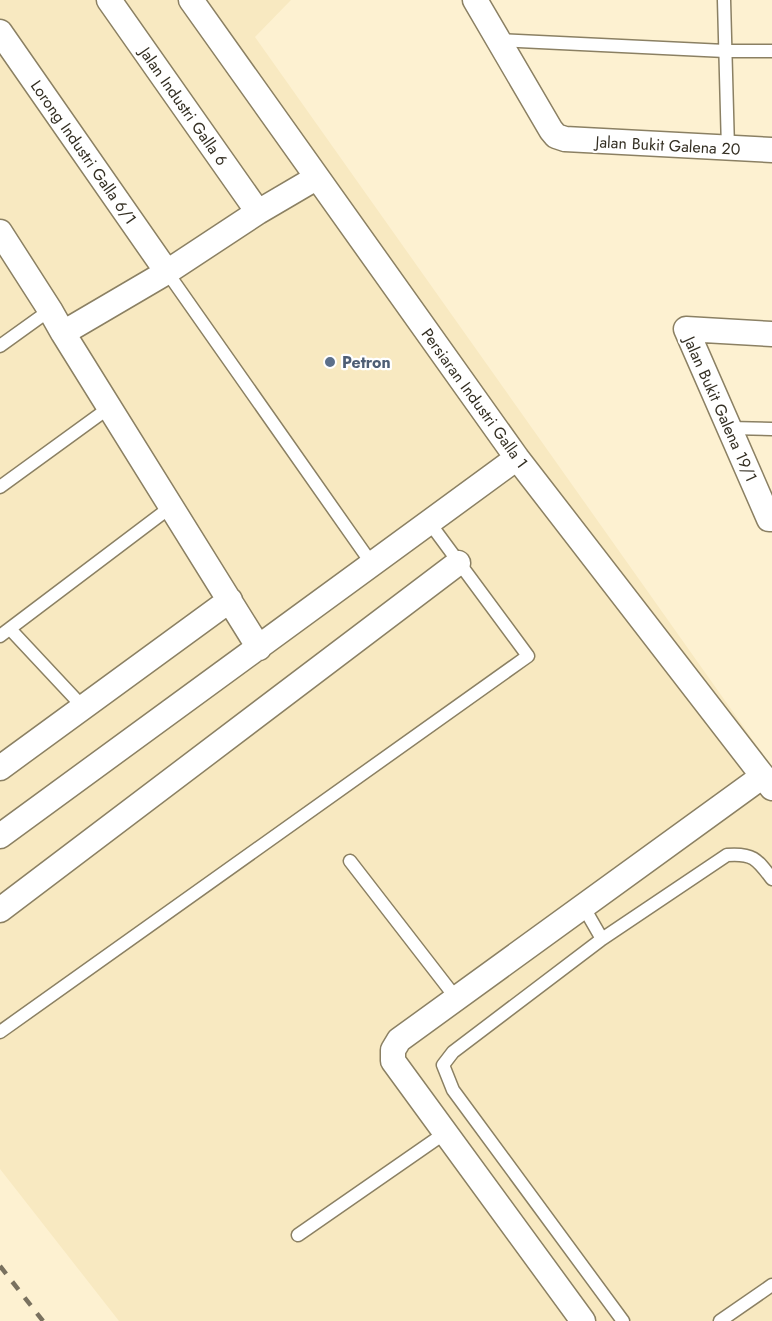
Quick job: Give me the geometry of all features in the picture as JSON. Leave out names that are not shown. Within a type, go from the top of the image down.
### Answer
[{"type":"street","name":"Jalan Industri Galla 6","points":[[109,0],[258,212]]},
{"type":"street","name":"Persiaran Industri Galla 1","points":[[190,0],[517,458],[767,782]]},
{"type":"street","points":[[475,0],[497,40]]},
{"type":"street","name":"Lorong Industri Galla 6/1","points":[[0,32],[167,272]]},
{"type":"street","name":"Jalan Bukit Galena 20","points":[[497,40],[556,136],[565,139],[772,150]]},
{"type":"street","points":[[63,333],[167,272],[258,212],[316,178]]},
{"type":"street","points":[[0,232],[259,648]]},
{"type":"street","name":"Jalan Bukit Galena 19/1","points":[[772,334],[686,329],[769,519],[772,519]]},
{"type":"street","points":[[0,836],[517,458]]},
{"type":"street","points":[[0,910],[458,563]]},
{"type":"street","points":[[0,768],[230,600]]},
{"type":"street","points":[[583,1321],[393,1061],[393,1050],[399,1040],[583,906],[767,782]]},
{"type":"lane","points":[[724,0],[728,149]]},
{"type":"lane","points":[[497,40],[725,51],[772,51]]},
{"type":"lane","points":[[167,272],[372,564]]},
{"type":"lane","points":[[0,346],[50,310]]},
{"type":"lane","points":[[0,487],[110,407]]},
{"type":"lane","points":[[729,428],[772,429]]},
{"type":"lane","points":[[82,706],[5,632],[171,506]]},
{"type":"lane","points":[[0,1032],[528,656],[429,522]]},
{"type":"lane","points":[[623,1321],[453,1090],[443,1065],[453,1052],[602,939],[727,855],[744,853],[760,863],[772,879]]},
{"type":"lane","points":[[350,861],[456,998]]},
{"type":"lane","points":[[583,906],[602,939]]},
{"type":"lane","points":[[298,1235],[446,1133]]},
{"type":"lane","points":[[720,1321],[772,1286]]},
{"type":"shaded area","points":[[0,0],[291,0],[255,37],[772,767],[772,1321],[119,1321],[0,1169]]},
{"type":"railway","points":[[0,1266],[43,1321]]},
{"type":"place","name":"Petron","points":[[330,362]]}]
